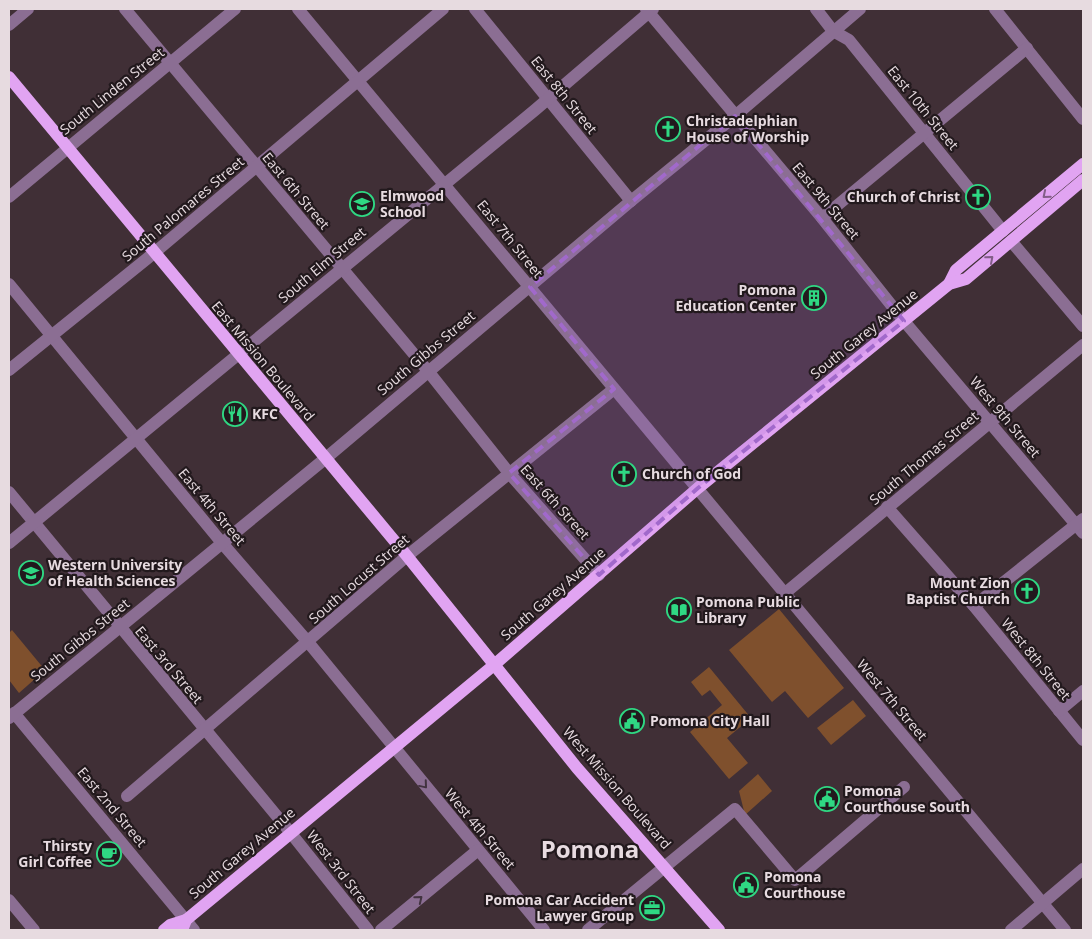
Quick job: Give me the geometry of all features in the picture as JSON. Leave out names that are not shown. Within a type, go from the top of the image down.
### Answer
[{"type":"main road","name":"East Mission Boulevard","points":[[9,76],[154,254],[407,556],[494,665]]},
{"type":"main road","name":"South Garey Avenue","points":[[1007,236],[1083,164]]},
{"type":"main road","name":"South Garey Avenue","points":[[164,930],[170,925],[184,925],[290,832],[494,665],[698,488],[949,284],[956,270],[1007,236],[1083,180]]},
{"type":"main road","name":"West Mission Boulevard","points":[[494,665],[578,768],[666,866],[719,930]]},
{"type":"street","points":[[9,25],[28,9]]},
{"type":"street","name":"East 6th Street","points":[[125,9],[428,371],[509,473],[599,575]]},
{"type":"street","name":"South Linden Street","points":[[9,197],[235,9]]},
{"type":"street","name":"East 7th Street","points":[[298,9],[698,488]]},
{"type":"street","name":"South Palomares Street","points":[[9,370],[154,254],[443,9]]},
{"type":"street","name":"East 8th Street","points":[[474,9],[630,201]]},
{"type":"street","name":"East 10th Street","points":[[816,9],[833,31],[849,40],[1007,236],[1083,326]]},
{"type":"street","name":"South Gibbs Street","points":[[12,716],[326,458],[860,9]]},
{"type":"street","points":[[995,9],[1083,119]]},
{"type":"street","name":"South Elm Street","points":[[9,543],[341,268],[446,184],[649,10]]},
{"type":"street","name":"East 9th Street","points":[[649,10],[735,116],[822,218],[904,321]]},
{"type":"street","points":[[822,218],[1027,48]]},
{"type":"street","name":"East 4th Street","points":[[9,284],[50,336],[222,543],[308,642],[393,747]]},
{"type":"street","name":"West 9th Street","points":[[904,321],[990,423],[1081,525]]},
{"type":"street","name":"South Thomas Street","points":[[784,594],[1083,346]]},
{"type":"street","name":"South Locust Street","points":[[127,796],[407,556],[614,389]]},
{"type":"street","name":"West 7th Street","points":[[698,488],[784,594],[1065,930]]},
{"type":"street","name":"East 3rd Street","points":[[9,492],[290,832]]},
{"type":"street","name":"West 8th Street","points":[[887,507],[974,606],[1083,740]]},
{"type":"street","points":[[974,606],[1081,525]]},
{"type":"street","points":[[1059,711],[1083,691]]},
{"type":"street","name":"East 2nd Street","points":[[12,716],[184,925],[194,930]]},
{"type":"street","name":"West 4th Street","points":[[393,747],[544,930]]},
{"type":"street","points":[[588,930],[735,809],[795,880],[904,787]]},
{"type":"street","name":"West 3rd Street","points":[[290,832],[368,930]]},
{"type":"street","points":[[381,930],[478,850]]},
{"type":"street","points":[[1011,930],[1083,869]]},
{"type":"street","points":[[9,900],[34,930]]},
{"type":"highlighted area","points":[[735,116],[904,321],[698,488],[599,575],[509,473],[614,389],[530,287]]},
{"type":"shaded area","points":[[779,609],[844,688],[808,718],[785,691],[772,702],[729,650]]},
{"type":"shaded area","points":[[12,630],[45,670],[19,693],[9,680],[9,633]]},
{"type":"shaded area","points":[[709,667],[751,718],[727,738],[748,763],[729,779],[690,732],[722,705],[710,690],[702,696],[691,682]]},
{"type":"shaded area","points":[[853,700],[866,716],[831,745],[817,728]]},
{"type":"shaded area","points":[[758,774],[772,791],[745,815],[739,791]]},
{"type":"place","name":"Christadelphian House of Worship","points":[[668,129]]},
{"type":"place","name":"Church of Christ","points":[[978,197]]},
{"type":"place","name":"Elmwood School","points":[[362,204]]},
{"type":"place","name":"Pomona Education Center","points":[[814,298]]},
{"type":"place","name":"KFC","points":[[235,414]]},
{"type":"place","name":"Church of God","points":[[624,474]]},
{"type":"place","name":"Western University of Health Sciences","points":[[31,573]]},
{"type":"place","name":"Mount Zion Baptist Church","points":[[1027,591]]},
{"type":"place","name":"Pomona Public Library","points":[[679,610]]},
{"type":"place","name":"Pomona City Hall","points":[[632,721]]},
{"type":"place","name":"Pomona Courthouse South","points":[[827,799]]},
{"type":"place","name":"Thirsty Girl Coffee","points":[[109,854]]},
{"type":"place","name":"Pomona Courthouse","points":[[746,885]]},
{"type":"place","name":"Pomona Car Accident Lawyer Group","points":[[652,908]]},
{"type":"district","name":"Pomona","points":[[590,850]]}]
